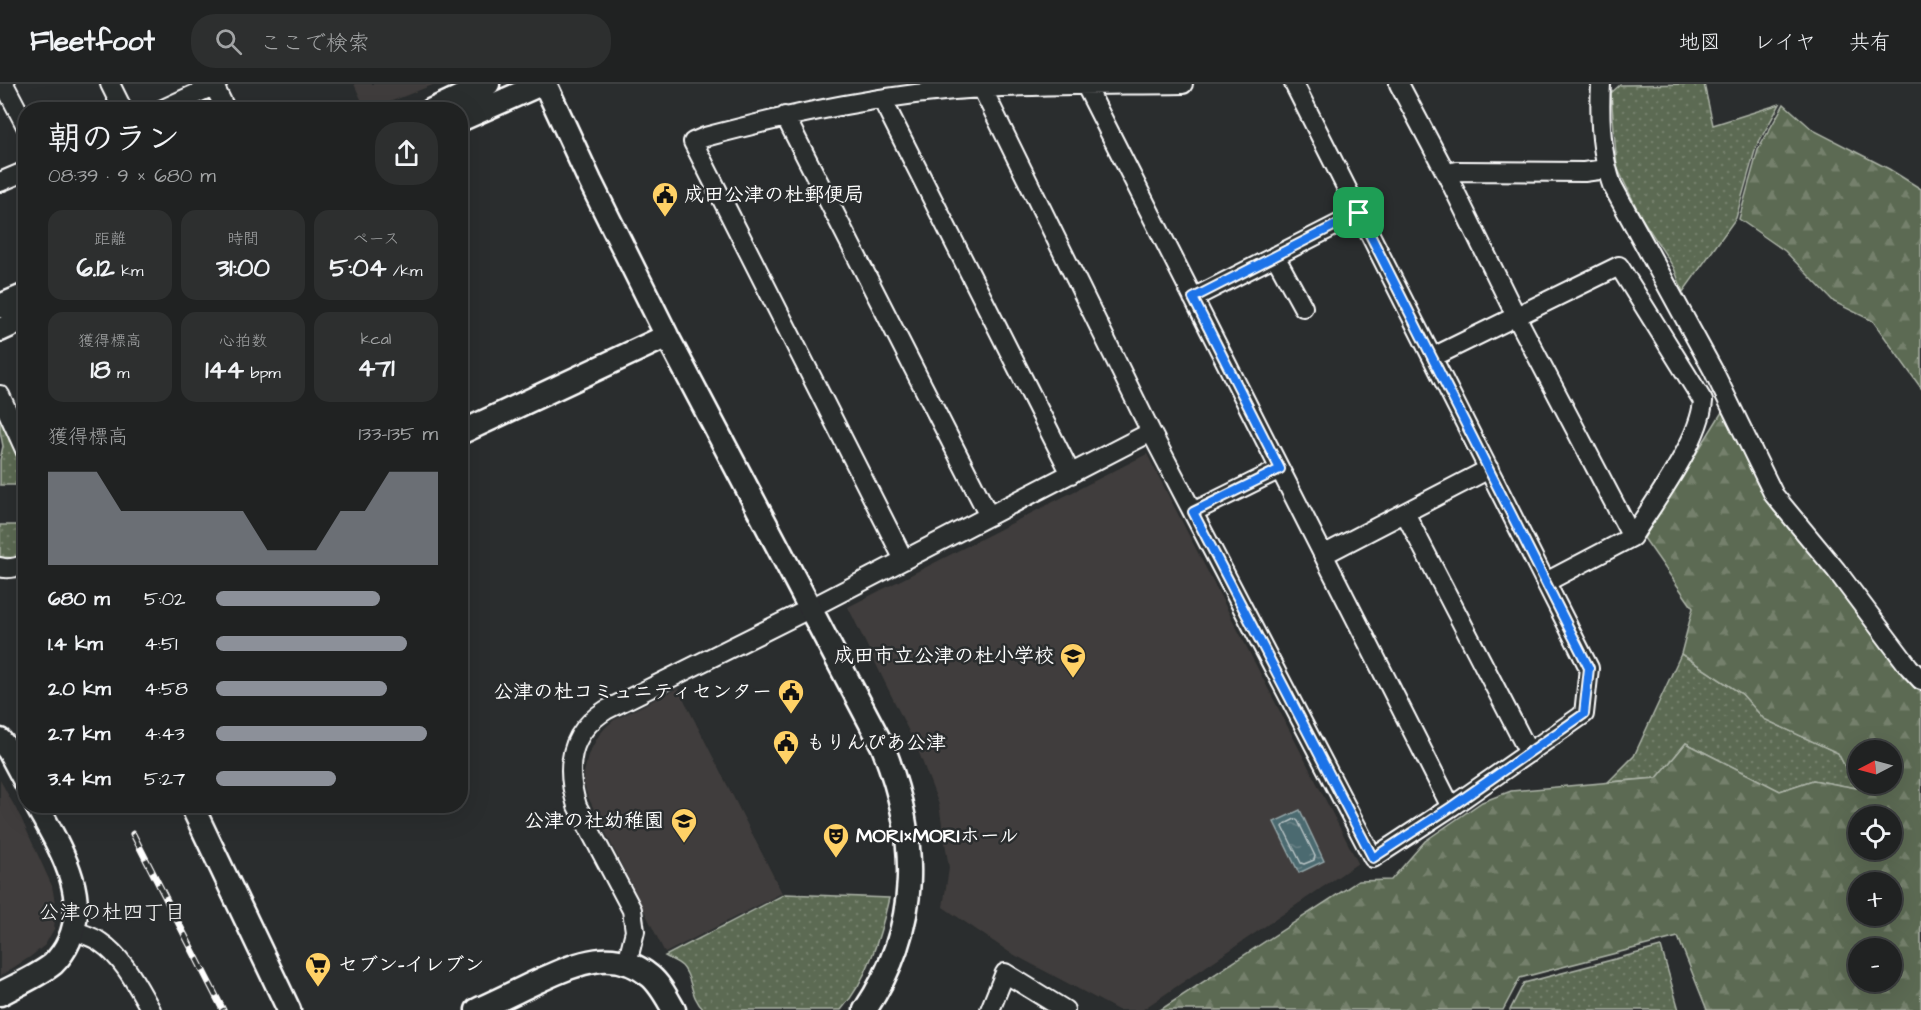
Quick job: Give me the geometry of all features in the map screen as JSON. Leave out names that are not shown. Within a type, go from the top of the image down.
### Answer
[{"type":"street","points":[[4,84],[18,111]]},
{"type":"street","points":[[110,84],[119,102]]},
{"type":"street","points":[[178,102],[215,84],[223,102]]},
{"type":"street","points":[[449,102],[488,84]]},
{"type":"street","points":[[468,117],[543,84],[667,336],[883,747],[893,773],[906,825],[909,871],[905,921],[896,952],[865,1010]]},
{"type":"street","points":[[904,560],[693,142],[786,116],[882,99],[982,88],[1183,84]]},
{"type":"street","points":[[982,88],[1151,432],[1373,858],[1451,807],[1584,714],[1589,668],[1294,84]]},
{"type":"street","points":[[1399,84],[1447,175],[1516,316],[1632,537]]},
{"type":"street","points":[[1601,84],[1600,107],[1606,169],[1617,195],[1713,370],[1774,495],[1836,570],[1921,680]]},
{"type":"street","points":[[1086,85],[1451,807]]},
{"type":"street","points":[[882,99],[1071,474]]},
{"type":"street","points":[[786,116],[989,516]]},
{"type":"street","points":[[1447,175],[1456,171],[1584,172],[1606,169]]},
{"type":"street","points":[[0,183],[18,175]]},
{"type":"street","points":[[1193,298],[1359,213]]},
{"type":"street","points":[[1275,256],[1303,307]]},
{"type":"street","points":[[1433,357],[1619,266],[1702,401],[1702,414],[1690,443],[1632,537],[1546,582]]},
{"type":"street","points":[[0,306],[18,298]]},
{"type":"street","points":[[0,330],[18,322]]},
{"type":"street","points":[[468,429],[667,336]]},
{"type":"street","points":[[0,395],[18,434]]},
{"type":"street","points":[[627,963],[635,931],[632,910],[577,806],[571,787],[570,765],[574,746],[581,731],[592,718],[809,609],[1151,432]]},
{"type":"street","points":[[1193,512],[1280,469]]},
{"type":"street","points":[[1325,554],[1489,469]]},
{"type":"street","points":[[1405,513],[1529,753]]},
{"type":"street","points":[[0,567],[18,568]]},
{"type":"street","points":[[0,740],[18,768]]},
{"type":"street","points":[[0,994],[52,964],[64,952],[73,930],[75,898],[71,877],[63,855],[41,813]]},
{"type":"street","points":[[195,813],[289,1010]]},
{"type":"street","points":[[73,930],[98,940],[109,949],[133,979],[151,1010]]},
{"type":"street","points":[[477,1010],[580,963],[609,960],[627,963],[651,976],[674,1010]]},
{"type":"street","points":[[990,1010],[1005,973],[1065,1010]]},
{"type":"shaded area","points":[[354,84],[435,84],[390,102],[362,102]]},
{"type":"shaded area","name":"成田市立公津の杜小学校","points":[[1147,454],[1358,863],[1142,1010],[1118,1010],[1009,952],[943,907],[949,868],[939,805],[918,750],[848,607]]},
{"type":"shaded area","name":"公津の社幼稚園","points":[[678,688],[782,893],[665,953],[587,795],[584,773],[588,755],[606,727],[614,720]]},
{"type":"shaded area","points":[[0,780],[21,818],[52,886],[56,908],[54,929],[45,945],[0,976]]},
{"type":"green space","points":[[1704,84],[1713,125],[1780,104],[1756,147],[1736,218],[1683,292],[1674,268],[1641,217],[1617,167],[1611,93],[1620,85]]},
{"type":"green space","points":[[206,96],[214,102],[194,102]]},
{"type":"green space","points":[[1784,104],[1813,130],[1889,169],[1921,189],[1921,388],[1873,321],[1834,302],[1785,251],[1739,219],[1758,150]]},
{"type":"green space","points":[[1722,412],[1770,501],[1905,675],[1921,692],[1921,1010],[1707,1010],[1678,937],[1520,978],[1503,1010],[1160,1010],[1358,881],[1391,880],[1425,841],[1482,802],[1511,791],[1657,778],[1686,743],[1780,791],[1813,780],[1848,787],[1848,794],[1902,794],[1902,740],[1848,740],[1848,772],[1838,753],[1764,719],[1742,694],[1681,654],[1693,608],[1644,538]]},
{"type":"green space","points":[[0,418],[18,458],[18,485],[0,485],[0,460],[3,446]]},
{"type":"green space","points":[[0,525],[18,525],[18,558],[0,557]]},
{"type":"green space","points":[[1681,654],[1742,694],[1764,719],[1838,753],[1848,772],[1848,787],[1813,780],[1780,791],[1686,743],[1657,778],[1608,782],[1634,756]]},
{"type":"green space","points":[[785,894],[889,898],[872,957],[850,998],[841,1010],[704,1010],[696,999],[685,970],[665,956]]},
{"type":"green space","points":[[1661,947],[1679,1010],[1510,1010],[1524,983]]},
{"type":"water","points":[[1300,810],[1324,861],[1299,873],[1274,822]]},
{"type":"railway","points":[[133,834],[223,1010]]},
{"type":"place","name":"成田公津の杜郵便局","points":[[665,218]]},
{"type":"place","name":"成田市立公津の杜小学校","points":[[1073,679]]},
{"type":"place","name":"公津の杜コミュニティセンター","points":[[791,715]]},
{"type":"place","name":"もりんぴあ公津","points":[[786,766]]},
{"type":"place","name":"公津の社幼稚園","points":[[684,844]]},
{"type":"place","name":"MORI×MORIホール","points":[[836,859]]},
{"type":"place","name":"セブン-イレブン","points":[[318,988]]},
{"type":"district","name":"公津の杜四丁目","points":[[112,912]]},
{"type":"route","points":[[1359,213],[1589,668],[1584,714],[1451,807],[1373,858],[1193,512],[1280,469],[1193,298],[1359,213]]}]
